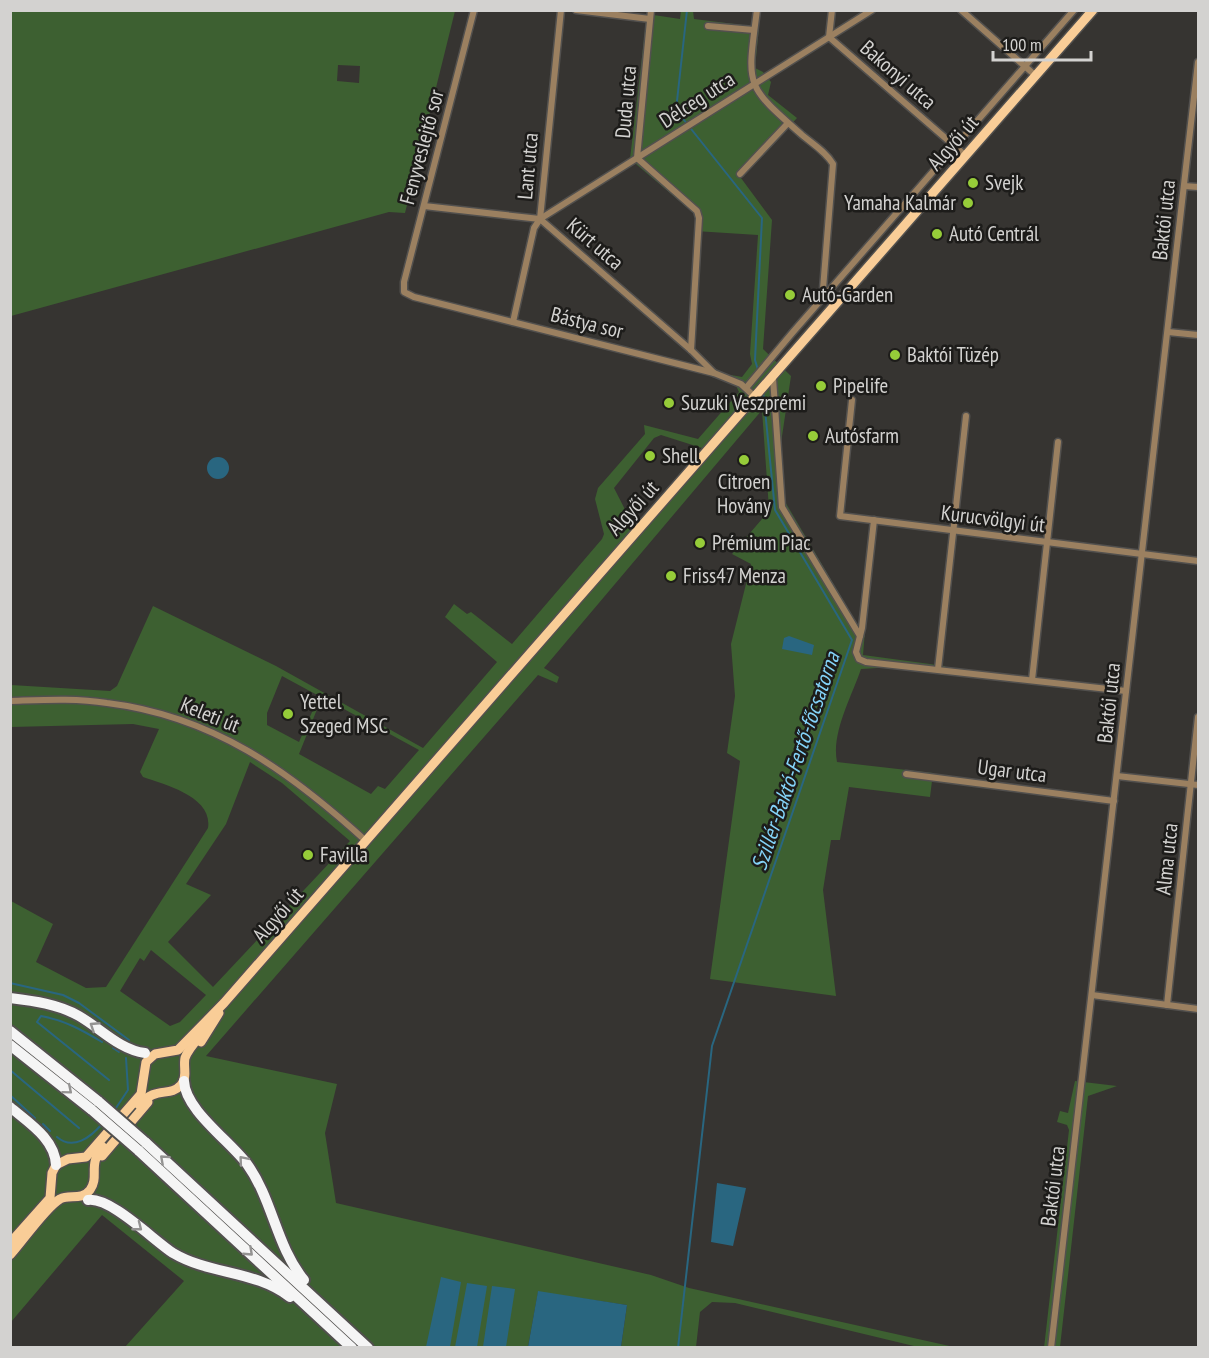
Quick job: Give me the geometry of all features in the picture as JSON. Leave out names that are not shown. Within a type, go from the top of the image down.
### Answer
[{"type":"highway","points":[[10,998],[60,1007],[77,1015],[128,1049],[145,1053]]},
{"type":"highway","points":[[10,1031],[368,1347]]},
{"type":"highway","points":[[10,1045],[95,1106]]},
{"type":"highway","points":[[184,1086],[191,1103],[254,1175],[288,1257],[310,1288],[344,1325]]},
{"type":"highway","points":[[10,1107],[48,1141],[56,1161]]},
{"type":"highway","points":[[142,1146],[352,1347]]},
{"type":"highway","points":[[88,1200],[104,1202],[177,1255],[198,1264],[269,1284],[325,1322]]},
{"type":"main road","name":"Algyői út","points":[[224,1003],[837,306],[1093,10]]},
{"type":"main road","points":[[56,1161],[90,1154],[141,1095],[146,1062],[155,1054],[173,1050],[224,1003]]},
{"type":"main road","points":[[49,1189],[64,1200],[78,1203],[88,1200],[99,1184],[100,1160],[144,1106],[151,1100],[177,1095],[190,1078],[193,1054],[209,1033],[224,1003]]},
{"type":"main road","points":[[184,1086],[184,1061],[190,1049],[224,1003]]},
{"type":"main road","points":[[10,1255],[14,1243],[49,1189],[47,1170],[56,1161],[86,1151],[131,1100],[138,1090],[137,1072],[145,1053],[161,1047],[173,1050],[184,1061]]},
{"type":"main road","points":[[14,1243],[64,1200],[81,1196],[90,1189],[96,1155],[150,1094],[184,1086]]},
{"type":"street","name":"Fenyveslejtő sor","points":[[404,292],[404,282],[474,10]]},
{"type":"street","name":"Lant utca","points":[[513,322],[534,228],[540,219],[561,10]]},
{"type":"street","points":[[576,10],[650,19]]},
{"type":"street","name":"Duda utca","points":[[651,10],[637,158],[697,211],[699,218],[693,352],[690,367]]},
{"type":"street","points":[[757,10],[751,56],[753,84],[759,96],[833,164],[824,279],[826,296],[837,306]]},
{"type":"street","name":"Bakonyi utca","points":[[832,10],[830,37],[966,156]]},
{"type":"street","name":"Délceg utca","points":[[540,219],[872,10]]},
{"type":"street","points":[[962,10],[1036,76]]},
{"type":"street","name":"Algyői út","points":[[746,388],[764,369],[792,332],[826,296],[1074,10]]},
{"type":"street","points":[[708,26],[754,30]]},
{"type":"street","name":"Baktói utca","points":[[1051,1347],[1184,186],[1196,114],[1198,62]]},
{"type":"street","points":[[740,174],[788,123]]},
{"type":"street","points":[[1184,186],[1198,188]]},
{"type":"street","name":"Kürt utca","points":[[424,206],[540,219],[693,352],[714,374]]},
{"type":"street","points":[[824,279],[836,284]]},
{"type":"street","name":"Bástya sor","points":[[404,292],[414,297],[714,374],[746,388],[756,397]]},
{"type":"street","points":[[1168,332],[1198,335]]},
{"type":"street","points":[[771,381],[782,507],[860,636]]},
{"type":"street","name":"Kurucvölgyi út","points":[[852,400],[840,516],[1198,561]]},
{"type":"street","points":[[938,669],[966,416]]},
{"type":"street","points":[[1032,680],[1058,442]]},
{"type":"street","points":[[874,520],[860,636],[856,652],[859,659],[866,662],[1126,691]]},
{"type":"street","name":"Keleti út","points":[[10,701],[106,702],[152,711],[198,726],[250,750],[288,776],[366,841]]},
{"type":"street","name":"Alma utca","points":[[1167,1005],[1195,784],[1198,717]]},
{"type":"street","name":"Ugar utca","points":[[906,774],[1114,801]]},
{"type":"street","points":[[1117,776],[1195,784]]},
{"type":"street","points":[[1092,995],[1198,1009]]},
{"type":"green space","points":[[11,10],[455,10],[405,213],[389,212],[11,316]],"holes":[[[338,65],[360,66],[359,83],[337,81]]]},
{"type":"green space","points":[[681,11],[693,11],[694,19],[759,27],[755,68],[763,72],[771,82],[768,95],[797,118],[741,178],[772,220],[763,349],[791,376],[781,443],[784,500],[860,629],[865,631],[863,655],[945,666],[944,674],[893,667],[861,669],[843,715],[837,739],[837,762],[933,773],[930,797],[849,787],[840,840],[831,840],[823,890],[836,996],[710,979],[740,761],[727,753],[735,696],[731,644],[751,564],[732,554],[762,519],[761,512],[769,509],[762,410],[544,668],[559,677],[557,683],[538,675],[206,1056],[337,1084],[325,1133],[336,1203],[651,1275],[689,1288],[954,1347],[918,1347],[735,1303],[712,1302],[700,1312],[696,1347],[621,1347],[627,1305],[538,1292],[528,1347],[125,1347],[184,1281],[102,1215],[11,1322],[11,901],[53,924],[36,962],[86,988],[106,987],[208,828],[208,817],[196,800],[175,788],[143,777],[140,772],[159,729],[133,724],[11,727],[11,685],[110,691],[117,686],[153,606],[276,666],[423,748],[497,662],[445,617],[454,604],[467,614],[471,612],[512,644],[602,539],[604,534],[595,499],[598,488],[645,434],[644,425],[698,439],[739,392],[731,375],[742,377],[752,364],[750,354],[758,235],[695,231],[696,215],[630,159],[647,14],[680,19]],"holes":[[[661,435],[702,448],[634,527],[614,488],[654,438]],[[282,676],[319,696],[299,742],[267,725],[267,713]],[[322,697],[419,750],[385,789],[378,786],[371,794],[299,754]],[[250,762],[282,783],[350,841],[213,987],[168,942],[211,895],[186,884],[226,824]],[[151,950],[206,995],[180,1022],[170,1026],[120,991],[140,958],[144,961]]]},
{"type":"green space","points":[[1075,1081],[1117,1086],[1088,1096],[1060,1347],[1044,1348],[1069,1130],[1067,1125],[1057,1122],[1060,1111],[1068,1113]]},
{"type":"water","points":[[218,457],[226,460],[229,468],[226,476],[218,479],[210,476],[207,468],[210,460]]},
{"type":"water","points":[[789,636],[814,645],[812,655],[782,649],[784,638]]},
{"type":"water","points":[[717,1183],[746,1188],[733,1246],[711,1242]]},
{"type":"water","points":[[441,1277],[461,1282],[450,1347],[426,1347]]},
{"type":"water","points":[[467,1283],[487,1286],[477,1347],[455,1347]]},
{"type":"water","points":[[492,1286],[515,1289],[506,1347],[483,1347]]},
{"type":"water","points":[[538,1291],[627,1305],[621,1347],[528,1347]]},
{"type":"waterway","name":"Szillér-Baktó-Fertő-főcsatorna","points":[[687,10],[676,110],[762,218],[755,360],[758,370]]},
{"type":"waterway","name":"Szillér-Baktó-Fertő-főcsatorna","points":[[678,1348],[712,1046],[852,640],[775,510],[763,390]]},
{"type":"waterway","points":[[10,983],[63,995],[79,1003],[129,1040]]},
{"type":"waterway","points":[[102,1042],[57,1020],[41,1016],[37,1022],[109,1080]]},
{"type":"waterway","points":[[113,1048],[119,1052]]},
{"type":"waterway","points":[[114,1111],[128,1090],[126,1058]]},
{"type":"waterway","points":[[10,1070],[79,1128]]},
{"type":"waterway","points":[[10,1095],[35,1118]]},
{"type":"waterway","points":[[43,1124],[50,1131]]},
{"type":"waterway","points":[[57,1137],[69,1143],[81,1141],[102,1124]]},
{"type":"place","name":"Svejk","points":[[973,183]]},
{"type":"place","name":"Yamaha Kalmár","points":[[968,203]]},
{"type":"place","name":"Autó Centrál","points":[[937,234]]},
{"type":"place","name":"Autó-Garden","points":[[790,295]]},
{"type":"place","name":"Baktói Tüzép","points":[[895,355]]},
{"type":"place","name":"Pipelife","points":[[821,386]]},
{"type":"place","name":"Suzuki Veszprémi","points":[[669,403]]},
{"type":"place","name":"Autósfarm","points":[[813,436]]},
{"type":"place","name":"Shell","points":[[650,456]]},
{"type":"place","name":"Citroen Hovány","points":[[744,460]]},
{"type":"place","name":"Prémium Piac","points":[[700,543]]},
{"type":"place","name":"Friss47 Menza","points":[[671,576]]},
{"type":"place","name":"Yettel Szeged MSC","points":[[288,714]]},
{"type":"place","name":"Favilla","points":[[308,855]]}]
